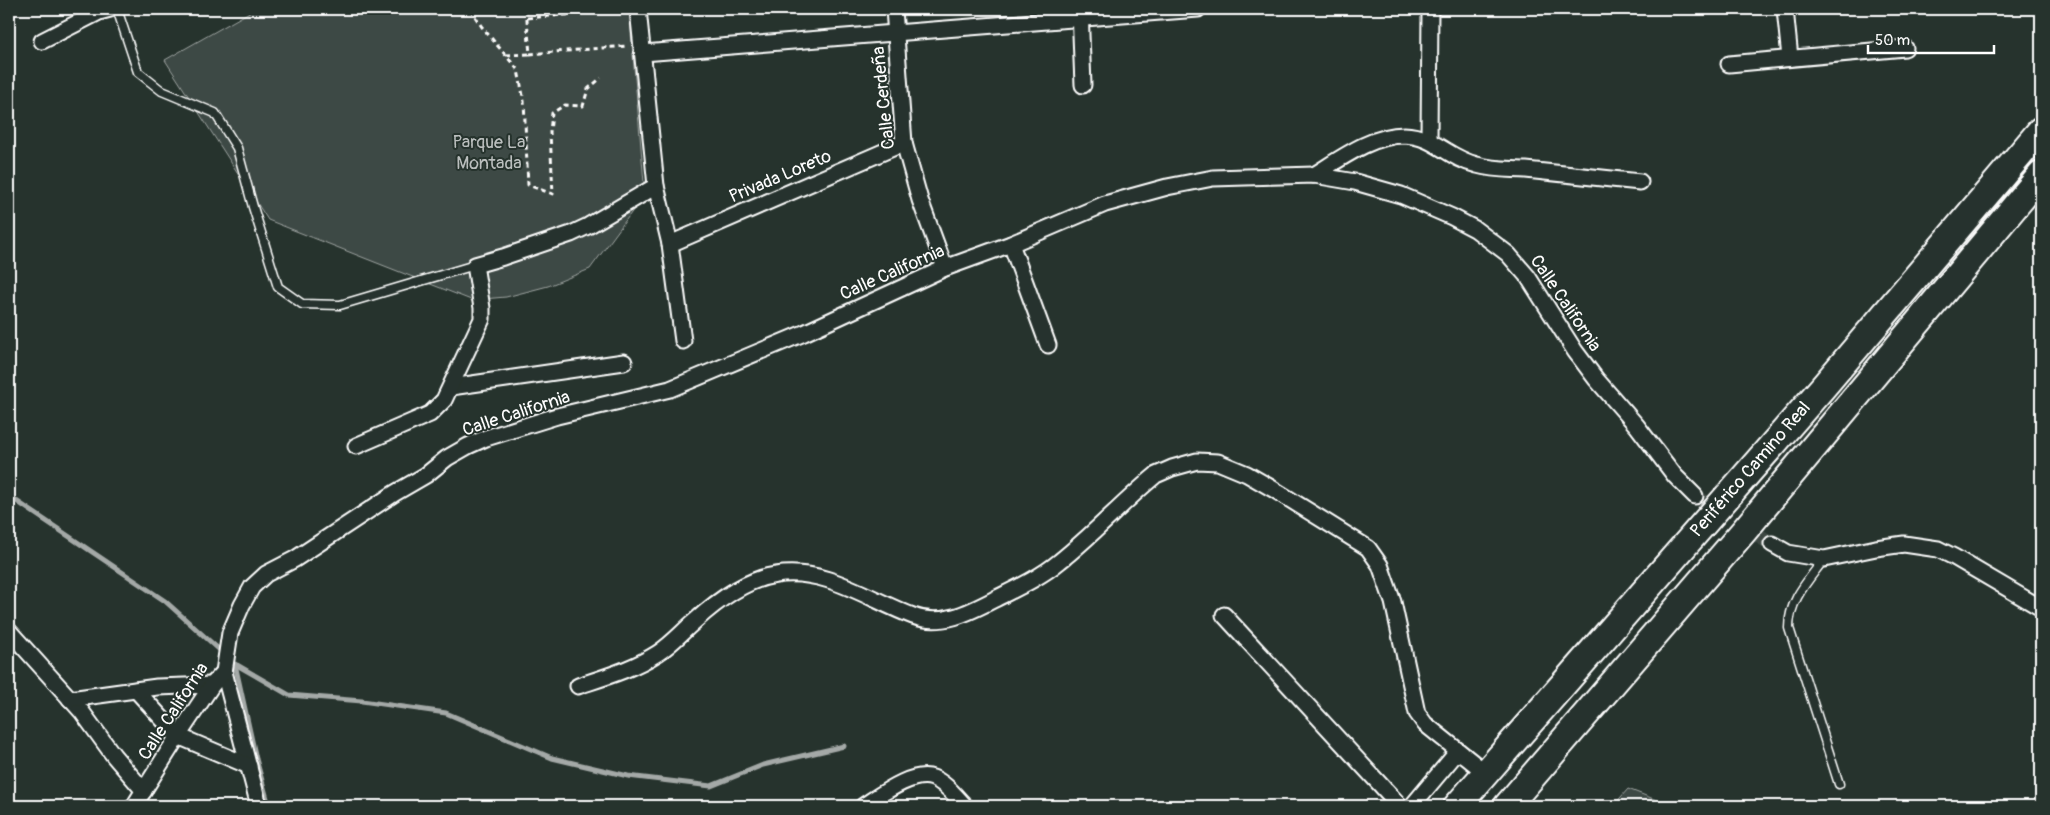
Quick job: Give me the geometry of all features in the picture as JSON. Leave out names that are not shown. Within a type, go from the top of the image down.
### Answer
[{"type":"highway","name":"Periférico Camino Real","points":[[1457,806],[1823,387],[2041,130]]},
{"type":"highway","name":"Periférico Camino Real","points":[[1506,806],[1743,532],[2041,175]]},
{"type":"street","points":[[42,41],[99,12],[110,9]]},
{"type":"street","points":[[638,9],[656,186],[670,244],[683,341]]},
{"type":"street","name":"Calle Cerdeña","points":[[894,9],[904,143],[920,200],[945,268]]},
{"type":"street","points":[[643,48],[896,32],[1080,13],[1198,9]]},
{"type":"street","points":[[1429,140],[1430,9]]},
{"type":"street","points":[[1785,9],[1790,58]]},
{"type":"street","points":[[1080,13],[1083,84]]},
{"type":"street","points":[[1729,64],[1905,48]]},
{"type":"street","points":[[1314,175],[1375,141],[1403,135],[1429,140],[1457,159],[1495,169],[1517,169],[1640,182]]},
{"type":"street","name":"Privada Loreto","points":[[670,244],[904,143]]},
{"type":"street","name":"Calle California","points":[[134,806],[212,685],[224,672],[230,633],[242,604],[252,587],[266,574],[295,559],[395,492],[426,475],[447,458],[486,438],[557,416],[670,389],[804,333],[945,268],[1011,244],[1105,204],[1167,187],[1213,178],[1314,175],[1355,182],[1400,195],[1460,221],[1508,254],[1528,277],[1575,351],[1596,379],[1637,426],[1675,476],[1695,496]]},
{"type":"street","points":[[356,446],[430,414],[444,400],[482,319],[475,265],[503,258],[571,234],[656,186]]},
{"type":"street","points":[[1011,244],[1048,345]]},
{"type":"street","points":[[450,386],[624,362]]},
{"type":"street","points":[[578,686],[624,671],[657,654],[676,640],[694,621],[719,601],[745,586],[777,574],[805,575],[842,585],[914,617],[933,620],[950,618],[971,612],[1031,581],[1059,563],[1156,475],[1197,461],[1218,462],[1247,474],[1368,548],[1380,564],[1393,602],[1417,713],[1425,724],[1486,773]]},
{"type":"street","points":[[1772,544],[1788,553],[1824,558],[1904,544],[1938,550],[1954,557],[2041,608]]},
{"type":"street","points":[[1224,615],[1400,806]]},
{"type":"street","name":"Calle California","points":[[9,631],[70,699],[144,791]]},
{"type":"street","points":[[224,672],[259,806]]},
{"type":"street","points":[[70,699],[136,690],[212,685]]},
{"type":"street","points":[[136,690],[178,736],[249,766]]},
{"type":"street","points":[[1412,806],[1458,751]]},
{"type":"street","points":[[863,806],[891,788],[922,777],[932,778],[941,783],[965,806]]},
{"type":"lane","points":[[117,9],[138,72],[162,91],[215,113],[237,148],[278,287],[302,304],[340,305],[475,265]]},
{"type":"lane","points":[[1824,558],[1795,599],[1789,614],[1789,628],[1839,784]]},
{"type":"path","points":[[470,9],[482,27],[518,70],[524,101],[528,185],[553,194],[550,132],[552,113],[565,105],[583,106],[588,89],[601,78]]},
{"type":"path","points":[[526,9],[530,54]]},
{"type":"path","points":[[563,9],[564,15]]},
{"type":"path","points":[[527,18],[612,11]]},
{"type":"path","points":[[506,55],[643,48]]},
{"type":"green space","name":"Parque La Montada","points":[[255,9],[629,9],[645,194],[590,269],[548,286],[506,297],[471,300],[268,220],[165,60]]},
{"type":"green space","points":[[1628,789],[1672,806],[1613,806]]},
{"type":"waterway","points":[[9,496],[165,601],[223,653]]},
{"type":"waterway","points":[[235,664],[256,759],[269,806]]},
{"type":"waterway","points":[[237,665],[289,695],[362,701],[446,713],[552,758],[628,776],[711,786],[763,765],[844,746]]},
{"type":"tunnel","points":[[1695,496],[1772,544]]}]
